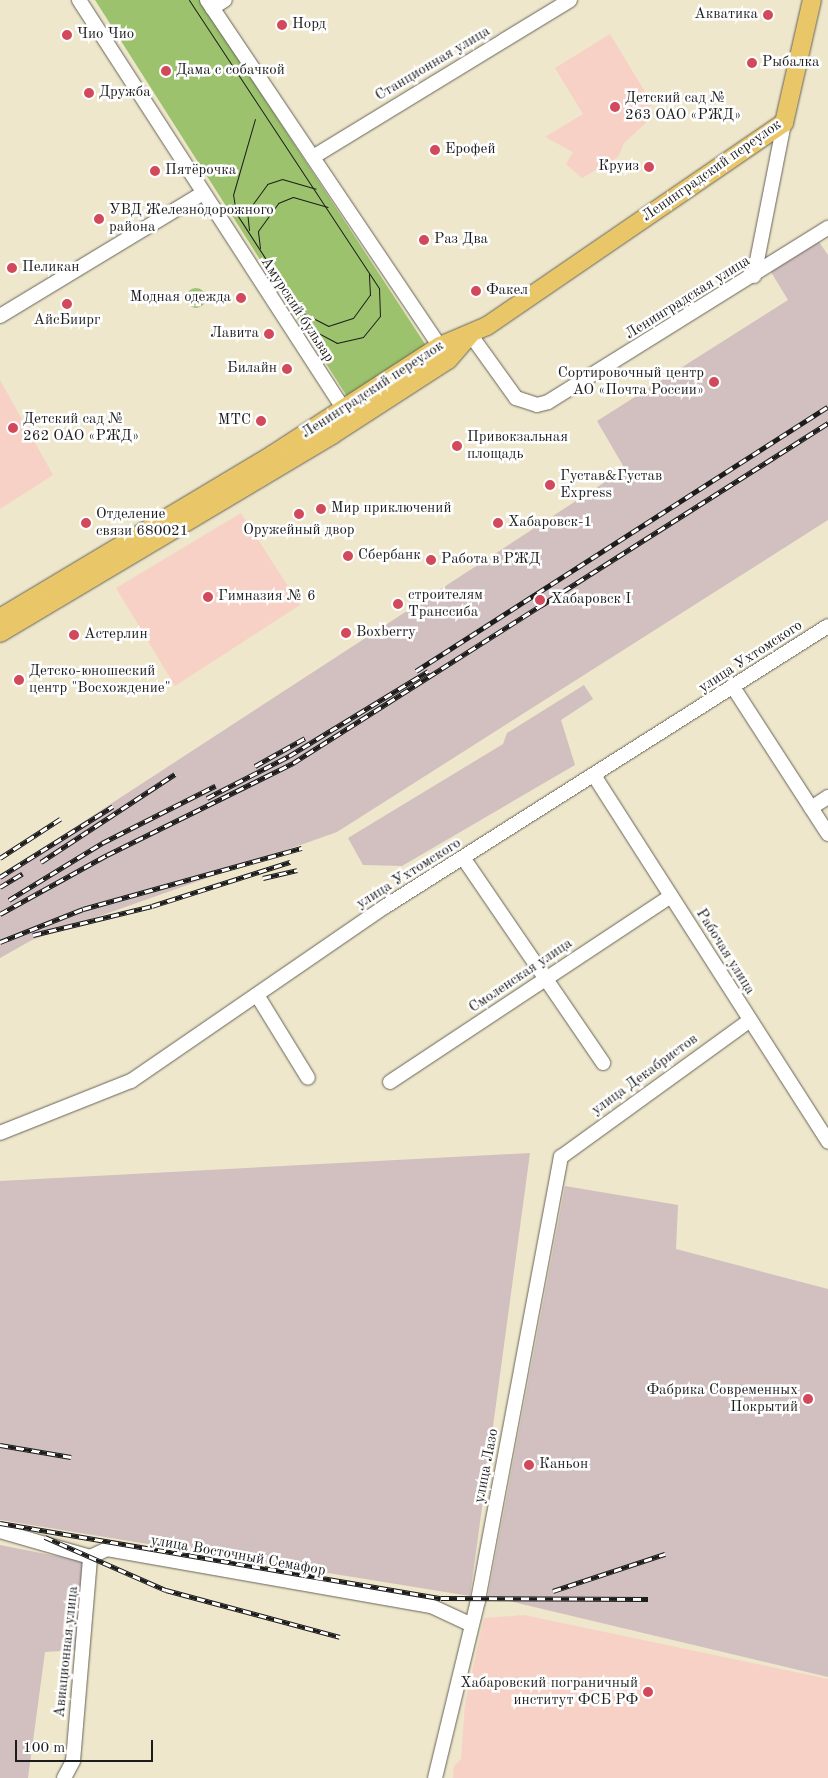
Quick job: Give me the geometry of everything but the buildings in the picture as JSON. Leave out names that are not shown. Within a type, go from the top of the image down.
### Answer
[{"type":"main road","name":"Ленинградский переулок","points":[[0,618],[347,416],[444,353],[784,123],[812,0]]},
{"type":"main road","name":"Ленинградский переулок","points":[[0,633],[332,435],[347,416]]},
{"type":"street","name":"Амурский бульвар","points":[[79,0],[347,416]]},
{"type":"street","points":[[225,0],[210,4],[444,353]]},
{"type":"street","name":"Станционная улица","points":[[313,157],[570,0]]},
{"type":"street","points":[[754,276],[784,123]]},
{"type":"street","points":[[0,316],[203,193]]},
{"type":"street","name":"Ленинградская улица","points":[[470,334],[516,398],[537,404],[564,395],[828,228]]},
{"type":"street","name":"улица Ухтомского","points":[[0,1133],[131,1081],[257,995],[464,859],[595,778],[828,626]]},
{"type":"street","points":[[733,687],[828,834]]},
{"type":"street","name":"Рабочая улица","points":[[595,778],[827,1143]]},
{"type":"street","points":[[811,808],[828,797]]},
{"type":"street","points":[[464,859],[602,1063]]},
{"type":"street","name":"Смоленская улица","points":[[390,1082],[670,896]]},
{"type":"street","points":[[257,995],[308,1078]]},
{"type":"street","name":"улица Декабристов","points":[[561,1157],[749,1021]]},
{"type":"street","name":"улица Лазо","points":[[435,1778],[470,1624],[561,1157]]},
{"type":"street","points":[[0,1531],[90,1557]]},
{"type":"street","name":"улица Восточный Семафор","points":[[90,1557],[107,1549],[431,1606],[470,1624]]},
{"type":"street","name":"Авиационная улица","points":[[64,1778],[72,1761],[90,1557]]},
{"type":"shaded area","name":"Детский сад № 263 ОАО «РЖД»","points":[[610,34],[650,100],[651,118],[624,143],[618,157],[582,178],[566,164],[573,152],[545,137],[583,114],[555,68]]},
{"type":"shaded area","points":[[819,242],[828,255],[828,520],[337,832],[32,940],[0,958],[0,876],[625,469],[597,421],[788,300],[771,272]]},
{"type":"shaded area","name":"Детский сад № 262 ОАО «РЖД»","points":[[0,380],[53,475],[0,509]]},
{"type":"shaded area","name":"Гимназия № 6","points":[[241,513],[300,605],[175,686],[116,588]]},
{"type":"shaded area","points":[[584,685],[593,699],[561,720],[575,765],[402,866],[363,865],[348,838],[503,744],[507,733]]},
{"type":"shaded area","points":[[530,1153],[470,1596],[0,1520],[0,1181]]},
{"type":"shaded area","points":[[565,1186],[678,1205],[676,1249],[828,1289],[828,1677],[488,1596]]},
{"type":"shaded area","points":[[0,1545],[86,1562],[77,1650],[45,1652],[28,1778],[0,1778]]},
{"type":"shaded area","name":"Хабаровский пограничный институт ФСБ РФ","points":[[524,1615],[828,1679],[828,1778],[453,1778],[454,1766],[461,1759],[465,1704],[484,1618]]},
{"type":"green space","points":[[95,0],[200,0],[427,347],[348,398]]},
{"type":"green space","points":[[196,288],[203,291],[206,298],[203,305],[196,308],[189,305],[186,298],[189,291]]},
{"type":"tram line","points":[[189,0],[379,288],[380,316],[363,337],[337,343],[311,329],[236,213],[233,195],[255,119]]},
{"type":"tram line","points":[[249,230],[247,212],[267,184],[282,179],[316,189]]},
{"type":"tram line","points":[[260,248],[258,231],[278,203],[293,197],[328,207]]},
{"type":"tram line","points":[[303,313],[328,326],[353,318],[370,295],[369,274]]},
{"type":"railway","points":[[416,671],[828,407]]},
{"type":"railway","points":[[0,914],[107,855],[293,763],[828,423]]},
{"type":"railway","points":[[207,798],[289,756],[428,671]]},
{"type":"railway","points":[[255,766],[305,738]]},
{"type":"railway","points":[[41,862],[175,774]]},
{"type":"railway","points":[[9,900],[102,843],[215,786]]},
{"type":"railway","points":[[0,877],[113,806]]},
{"type":"railway","points":[[0,858],[60,819]]},
{"type":"railway","points":[[0,942],[83,909],[302,848]]},
{"type":"railway","points":[[33,935],[152,906],[290,862]]},
{"type":"railway","points":[[263,878],[297,870]]},
{"type":"railway","points":[[0,887],[22,874]]},
{"type":"railway","points":[[0,1445],[71,1457]]},
{"type":"railway","points":[[0,1523],[441,1598],[648,1599]]},
{"type":"railway","points":[[45,1537],[166,1590],[340,1637]]},
{"type":"railway","points":[[553,1591],[665,1554]]},
{"type":"place","name":"Акватика","points":[[768,15]]},
{"type":"place","name":"Норд","points":[[282,25]]},
{"type":"place","name":"Чио Чио","points":[[67,35]]},
{"type":"place","name":"Рыбалка","points":[[752,63]]},
{"type":"place","name":"Дама с собачкой","points":[[166,71]]},
{"type":"place","name":"Дружба","points":[[89,93]]},
{"type":"place","name":"Детский сад № 263 ОАО «РЖД»","points":[[615,107]]},
{"type":"place","name":"Ерофей","points":[[435,150]]},
{"type":"place","name":"Круиз","points":[[649,167]]},
{"type":"place","name":"Пятёрочка","points":[[155,171]]},
{"type":"place","name":"УВД Железнодорожного района","points":[[99,219]]},
{"type":"place","name":"Раз Два","points":[[424,240]]},
{"type":"place","name":"Пеликан","points":[[12,268]]},
{"type":"place","name":"Факел","points":[[476,291]]},
{"type":"place","name":"Модная одежда","points":[[241,298]]},
{"type":"place","name":"АйсБиирг","points":[[67,304]]},
{"type":"place","name":"Лавита","points":[[269,334]]},
{"type":"place","name":"Билайн","points":[[287,369]]},
{"type":"place","name":"Сортировочный центр АО «Почта России»","points":[[714,382]]},
{"type":"place","name":"МТС","points":[[261,421]]},
{"type":"place","name":"Детский сад № 262 ОАО «РЖД»","points":[[13,428]]},
{"type":"place","name":"Привокзальная площадь","points":[[457,446]]},
{"type":"place","name":"Густав&Густав Express","points":[[550,485]]},
{"type":"place","name":"Мир приключений","points":[[321,509]]},
{"type":"place","name":"Оружейный двор","points":[[299,514]]},
{"type":"place","name":"Отделение связи 680021","points":[[86,523]]},
{"type":"place","name":"Хабаровск-1","points":[[498,523]]},
{"type":"place","name":"Сбербанк","points":[[348,556]]},
{"type":"place","name":"Работа в РЖД","points":[[431,560]]},
{"type":"place","name":"Гимназия № 6","points":[[208,597]]},
{"type":"place","name":"Хабаровск I","points":[[540,600]]},
{"type":"place","name":"строителям Транссиба","points":[[398,604]]},
{"type":"place","name":"Boxberry","points":[[346,633]]},
{"type":"place","name":"Астерлин","points":[[74,635]]},
{"type":"place","name":"Детско-юношеский центр \"Восхождение\"","points":[[19,680]]},
{"type":"place","name":"Фабрика Современных Покрытий","points":[[808,1399]]},
{"type":"place","name":"Каньон","points":[[529,1465]]},
{"type":"place","name":"Хабаровский пограничный институт ФСБ РФ","points":[[648,1692]]}]
